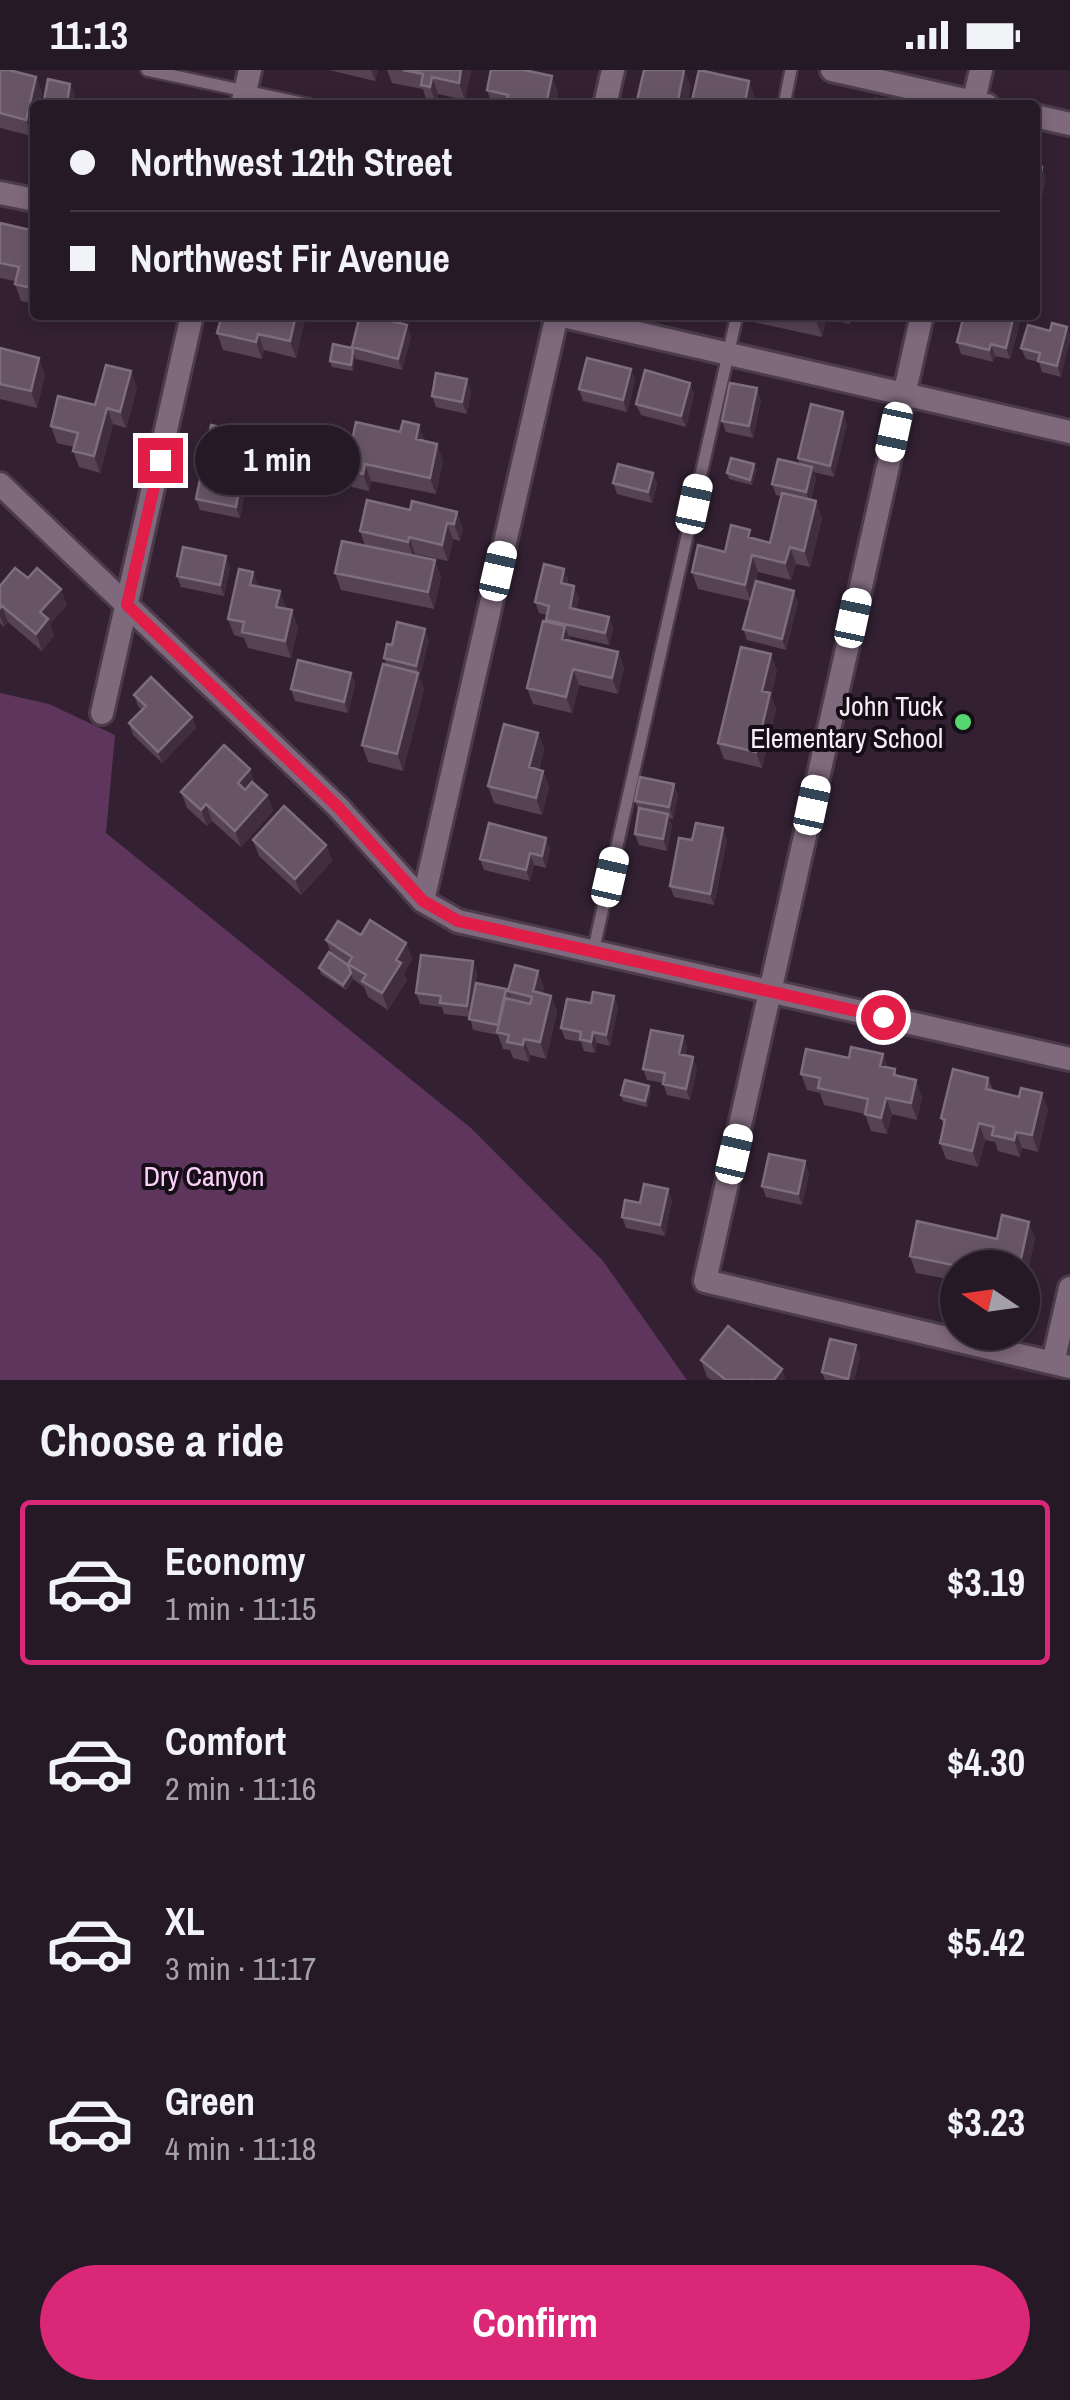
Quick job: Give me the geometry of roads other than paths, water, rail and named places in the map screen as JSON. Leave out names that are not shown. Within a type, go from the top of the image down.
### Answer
[{"type":"street","points":[[606,100],[613,70]]},
{"type":"street","points":[[832,70],[961,100]]},
{"type":"street","points":[[978,100],[980,70]]},
{"type":"street","points":[[1040,117],[1070,124]]},
{"type":"street","points":[[0,193],[30,199]]},
{"type":"street","points":[[102,713],[191,320]]},
{"type":"street","points":[[423,901],[557,320]]},
{"type":"street","points":[[579,320],[1070,432]]},
{"type":"street","points":[[921,320],[706,1282],[1061,1365],[1070,1288]]},
{"type":"street","points":[[0,484],[338,807],[423,901],[458,921],[1070,1058]]},
{"type":"lane","points":[[147,70],[290,100]]},
{"type":"lane","points":[[785,100],[792,70]]},
{"type":"lane","points":[[593,952],[735,320]]},
{"type":"place","name":"John Tuck Elementary School","points":[[963,722]]},
{"type":"park label","name":"Dry Canyon","points":[[204,1176]]}]
